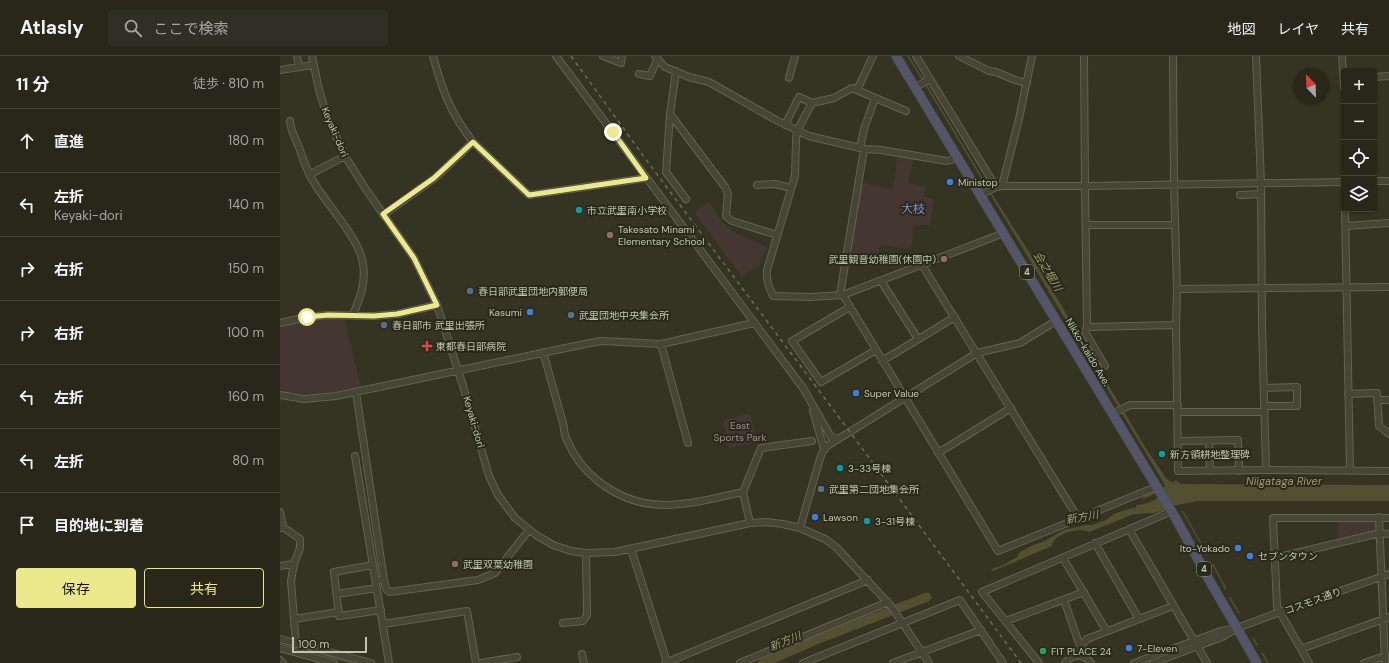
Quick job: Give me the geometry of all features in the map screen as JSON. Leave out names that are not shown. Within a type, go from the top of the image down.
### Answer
[{"type":"highway","name":"Nikko-kaido Ave.","points":[[896,56],[917,86],[958,158],[983,194],[1004,233],[1056,321],[1119,410],[1156,487],[1257,663]]},
{"type":"street","points":[[297,56],[299,67]]},
{"type":"street","name":"Keyaki-dori","points":[[312,56],[319,90],[328,119],[345,156],[414,258],[437,305],[464,386],[493,485],[505,506],[515,518],[529,530],[553,545],[578,553],[605,553],[632,549],[750,523],[766,522],[800,528],[825,539],[836,547],[868,580],[899,617],[929,663]]},
{"type":"street","points":[[433,56],[438,76],[448,102],[463,129],[473,142],[529,195],[646,178]]},
{"type":"street","points":[[556,56],[810,400],[832,437],[838,439]]},
{"type":"street","points":[[602,56],[621,63],[622,56]]},
{"type":"street","points":[[640,74],[650,76],[657,59],[664,56]]},
{"type":"street","points":[[789,78],[795,56]]},
{"type":"street","points":[[857,90],[873,56]]},
{"type":"street","points":[[916,56],[928,79],[997,187]]},
{"type":"street","points":[[959,56],[989,71],[1027,83]]},
{"type":"street","points":[[997,187],[1027,83],[1032,56]]},
{"type":"street","points":[[1084,56],[1084,186],[1087,327],[1085,332],[1105,366]]},
{"type":"street","points":[[1173,56],[1178,471],[1389,471]]},
{"type":"street","points":[[1256,56],[1261,194],[1266,470]]},
{"type":"street","points":[[1342,56],[1343,68]]},
{"type":"street","points":[[657,59],[665,67],[708,82],[785,125],[821,140],[947,161],[958,158]]},
{"type":"street","points":[[280,70],[313,65]]},
{"type":"street","points":[[676,71],[670,114],[666,172],[686,199]]},
{"type":"street","points":[[1377,77],[1389,76]]},
{"type":"street","points":[[917,86],[928,79]]},
{"type":"street","points":[[785,125],[799,97],[812,103],[834,98],[852,88],[906,111]]},
{"type":"street","points":[[875,98],[864,129],[841,295],[850,307],[998,551],[1156,487]]},
{"type":"street","points":[[812,103],[797,131],[795,176],[766,277],[773,296],[810,297],[841,295],[1004,233]]},
{"type":"street","points":[[670,114],[725,187],[728,194],[726,216],[732,221],[777,235]]},
{"type":"street","points":[[290,121],[290,127],[309,175],[326,202],[353,238],[362,260],[364,285],[353,315]]},
{"type":"street","points":[[383,214],[434,178],[473,142]]},
{"type":"street","points":[[309,175],[345,156]]},
{"type":"street","points":[[1377,181],[1389,181]]},
{"type":"street","points":[[983,194],[997,187],[1341,182]]},
{"type":"street","points":[[757,185],[775,184],[791,188]]},
{"type":"street","points":[[1240,195],[1261,194]]},
{"type":"street","points":[[1345,212],[1350,471]]},
{"type":"street","points":[[1346,226],[1389,223]]},
{"type":"street","points":[[1086,225],[1175,225]]},
{"type":"street","points":[[922,265],[1078,518]]},
{"type":"street","points":[[881,280],[918,339]]},
{"type":"street","points":[[1177,289],[1389,287]]},
{"type":"street","points":[[280,323],[307,317],[328,315],[374,316],[397,314],[437,305]]},
{"type":"street","points":[[850,307],[792,341],[821,382],[876,350]]},
{"type":"street","points":[[882,361],[955,317]]},
{"type":"street","points":[[800,528],[824,449],[977,353],[1020,342],[1056,321]]},
{"type":"street","points":[[280,395],[304,399],[336,396],[601,341],[662,344],[754,323]]},
{"type":"street","points":[[1087,327],[1176,325]]},
{"type":"street","points":[[662,344],[688,443]]},
{"type":"street","points":[[543,352],[566,438],[575,455],[588,472],[608,489],[631,500],[647,505],[667,506],[687,504],[743,492]]},
{"type":"street","points":[[1178,412],[1264,409],[1297,406],[1297,387],[1264,388]]},
{"type":"street","points":[[356,392],[386,589],[390,592],[478,580],[496,573],[529,530]]},
{"type":"street","points":[[1348,394],[1376,392],[1379,426],[1389,434]]},
{"type":"street","points":[[810,400],[824,449]]},
{"type":"street","points":[[1377,400],[1389,400]]},
{"type":"street","points":[[1119,410],[1130,405],[1178,405]]},
{"type":"street","points":[[938,453],[1011,408]]},
{"type":"street","points":[[1209,440],[1210,471]]},
{"type":"street","points":[[1178,441],[1238,440],[1239,471]]},
{"type":"street","points":[[750,523],[743,492],[761,448],[812,441]]},
{"type":"street","points":[[355,456],[381,610],[388,663]]},
{"type":"street","points":[[1039,663],[982,592],[1171,511]]},
{"type":"street","points":[[280,512],[281,528],[300,539],[300,548],[294,564],[291,581],[296,644]]},
{"type":"street","points":[[1378,517],[1386,618],[1385,663]]},
{"type":"street","points":[[1309,663],[1277,607],[1273,518],[1389,518]]},
{"type":"street","points":[[1129,529],[1207,663]]},
{"type":"street","points":[[1275,558],[1380,534],[1389,534]]},
{"type":"street","points":[[1095,543],[1139,619]]},
{"type":"street","points":[[632,549],[666,662],[785,615],[868,580]]},
{"type":"street","points":[[563,623],[583,620],[587,616],[586,553]]},
{"type":"street","points":[[1063,558],[1106,630]]},
{"type":"street","points":[[280,566],[294,564]]},
{"type":"street","points":[[373,565],[334,572],[339,616],[381,610]]},
{"type":"street","name":"コスモス通り","points":[[1153,663],[1221,631],[1237,628],[1389,574]]},
{"type":"street","points":[[376,581],[384,580]]},
{"type":"street","points":[[336,594],[377,588]]},
{"type":"street","points":[[1006,621],[1084,592]]},
{"type":"street","points":[[803,663],[960,600],[1003,663]]},
{"type":"street","points":[[1064,600],[1080,646]]},
{"type":"street","points":[[740,663],[889,604]]},
{"type":"street","points":[[1065,663],[1087,639],[1106,630],[1173,606]]},
{"type":"street","points":[[383,624],[467,611],[476,663]]},
{"type":"street","points":[[294,619],[339,612]]},
{"type":"street","points":[[1301,649],[1386,618]]},
{"type":"street","points":[[893,663],[981,630]]},
{"type":"street","points":[[280,638],[296,644],[371,663]]},
{"type":"street","name":"コスモス通り","points":[[1134,663],[1195,644]]},
{"type":"street","points":[[280,648],[314,660],[334,663]]},
{"type":"street","points":[[314,660],[319,649]]},
{"type":"street","points":[[582,654],[584,663]]},
{"type":"street","points":[[1070,658],[1079,655],[1084,656],[1091,663]]},
{"type":"street","points":[[1364,663],[1385,656]]},
{"type":"street","points":[[481,663],[517,657]]},
{"type":"street","points":[[280,660],[283,663]]},
{"type":"green space","points":[[898,154],[914,157],[908,183],[927,187],[923,196],[934,199],[930,225],[914,225],[911,249],[880,245],[878,260],[849,254],[861,182],[893,190]]},
{"type":"green space","points":[[708,201],[726,226],[736,233],[767,247],[760,265],[742,277],[694,212]]},
{"type":"green space","points":[[344,317],[361,387],[320,393],[290,393],[280,391],[280,326],[317,318]]},
{"type":"green space","name":"East Sports Park","points":[[750,413],[757,442],[729,448],[723,420]]},
{"type":"green space","points":[[1341,520],[1376,520],[1377,532],[1338,540],[1338,522]]},
{"type":"shaded area","points":[[987,186],[1038,266],[1145,447],[1169,481],[1174,483],[1175,480],[1181,484],[1389,485],[1389,501],[1198,501],[1177,505],[1155,513],[1134,514],[1089,532],[1080,530],[1062,535],[1057,538],[1052,546],[993,571],[991,569],[1003,565],[1017,557],[1020,552],[1033,545],[1043,542],[1064,530],[1092,525],[1104,521],[1116,513],[1153,501],[1166,491],[1153,494],[1142,499],[1146,494],[1164,487],[1165,485],[993,199]]},
{"type":"waterway","name":"会之堀川","points":[[908,56],[923,80]]},
{"type":"waterway","name":"会之堀川","points":[[925,83],[989,190]]},
{"type":"waterway","points":[[1183,512],[1207,554]]},
{"type":"waterway","points":[[1213,565],[1225,589]]},
{"type":"waterway","name":"新方川","points":[[763,663],[816,640],[927,597]]},
{"type":"waterway","points":[[1230,598],[1239,613]]},
{"type":"waterway","points":[[1253,638],[1257,645]]},
{"type":"waterway","points":[[286,643],[351,663]]},
{"type":"waterway","points":[[1262,653],[1268,663]]},
{"type":"railway","points":[[571,56],[650,165],[1021,663]]},
{"type":"place","name":"Ministop","points":[[950,182]]},
{"type":"place","name":"市立武里南小学校","points":[[579,210]]},
{"type":"place","name":"Takesato Minami Elementary School","points":[[610,235]]},
{"type":"place","name":"武里観音幼稚園(休園中)","points":[[944,259]]},
{"type":"place","name":"春日部武里団地内郵便局","points":[[470,291]]},
{"type":"place","name":"Kasumi","points":[[530,312]]},
{"type":"place","name":"武里団地中央集会所","points":[[571,315]]},
{"type":"place","name":"春日部市 武里出張所","points":[[384,325]]},
{"type":"place","name":"東都春日部病院","points":[[427,346]]},
{"type":"place","name":"Super Value","points":[[856,393]]},
{"type":"place","name":"新方領耕地整理碑","points":[[1162,454]]},
{"type":"place","name":"3-33号棟","points":[[840,468]]},
{"type":"place","name":"武里第二団地集会所","points":[[821,489]]},
{"type":"place","name":"Lawson","points":[[815,517]]},
{"type":"place","name":"3-31号棟","points":[[867,521]]},
{"type":"place","name":"Ito-Yokado","points":[[1238,548]]},
{"type":"place","name":"セブンタウン","points":[[1250,556]]},
{"type":"place","name":"武里双葉幼稚園","points":[[455,564]]},
{"type":"place","name":"7-Eleven","points":[[1129,648]]},
{"type":"place","name":"FIT PLACE 24","points":[[1043,651]]},
{"type":"district","name":"大枝","points":[[913,209]]},
{"type":"route","points":[[307,317],[328,315],[374,316],[397,314],[437,305],[414,258],[383,214],[434,178],[473,142],[529,195],[646,178],[613,132]]},
{"type":"water label","name":"Niigataga River","points":[[1284,481]]}]
